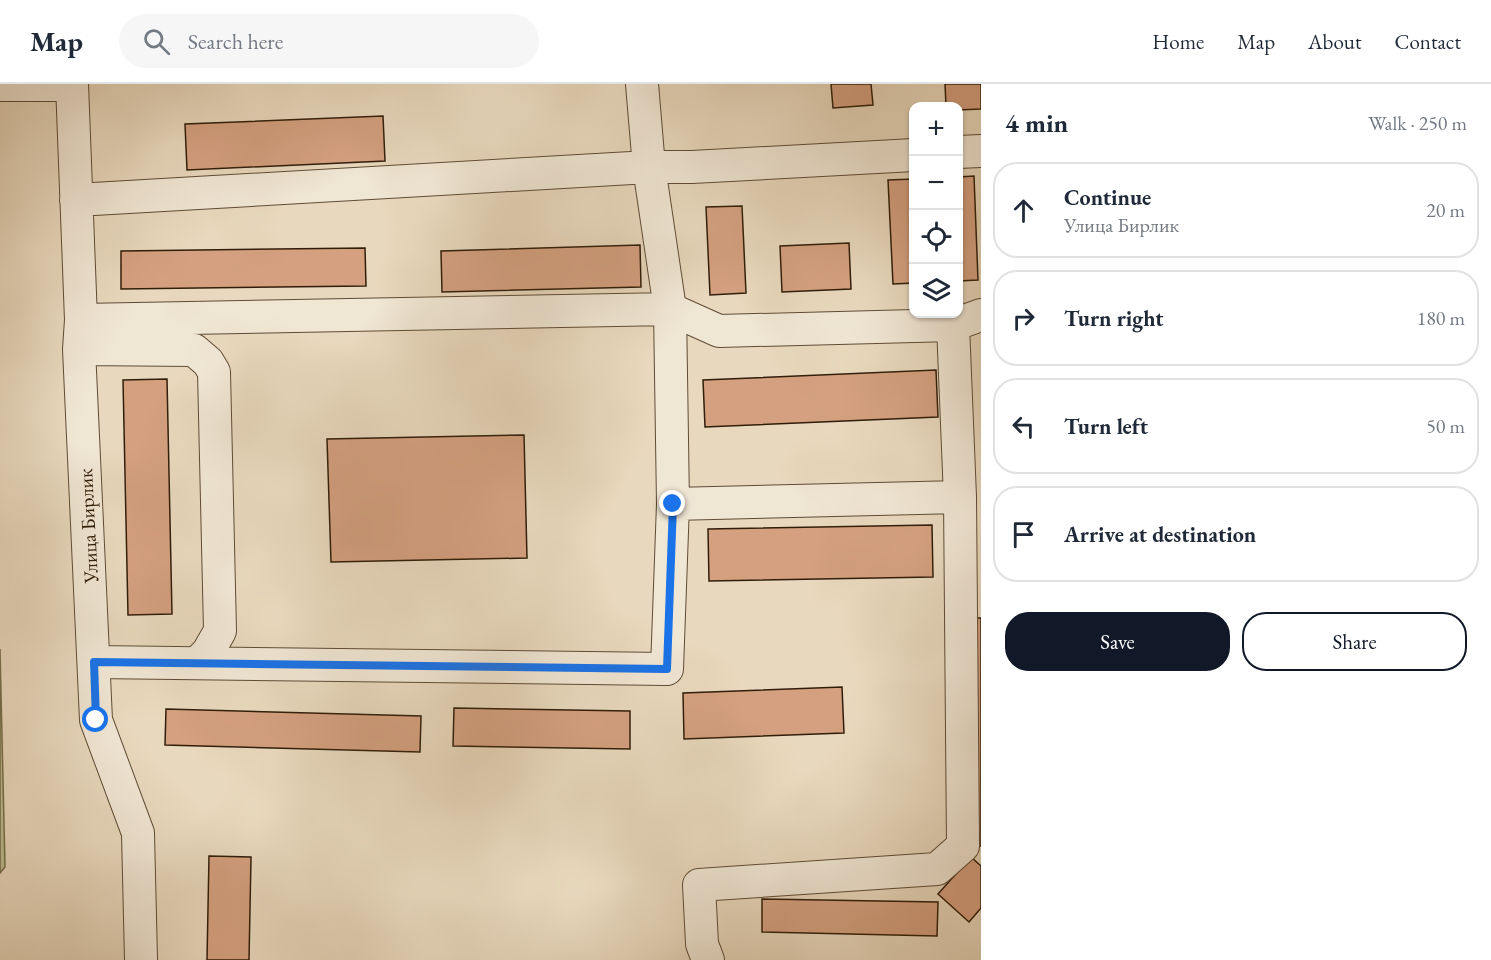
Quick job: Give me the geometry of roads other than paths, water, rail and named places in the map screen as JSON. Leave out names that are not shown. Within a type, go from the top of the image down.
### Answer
[{"type":"street","points":[[0,85],[72,84]]},
{"type":"street","name":"Улица Бирлик","points":[[72,84],[96,720],[138,833],[141,960]]},
{"type":"street","points":[[94,662],[667,669],[673,504],[670,309],[649,167],[642,84]]},
{"type":"street","points":[[963,152],[981,151]]},
{"type":"street","points":[[76,200],[649,167],[693,167],[909,155]]},
{"type":"street","points":[[80,334],[670,309],[719,331],[967,320],[960,497],[963,846],[937,869],[699,885],[702,944],[708,960]]},
{"type":"street","points":[[80,334],[194,350],[208,362],[214,372],[220,631],[208,652],[197,663]]},
{"type":"street","points":[[673,504],[960,497]]}]
